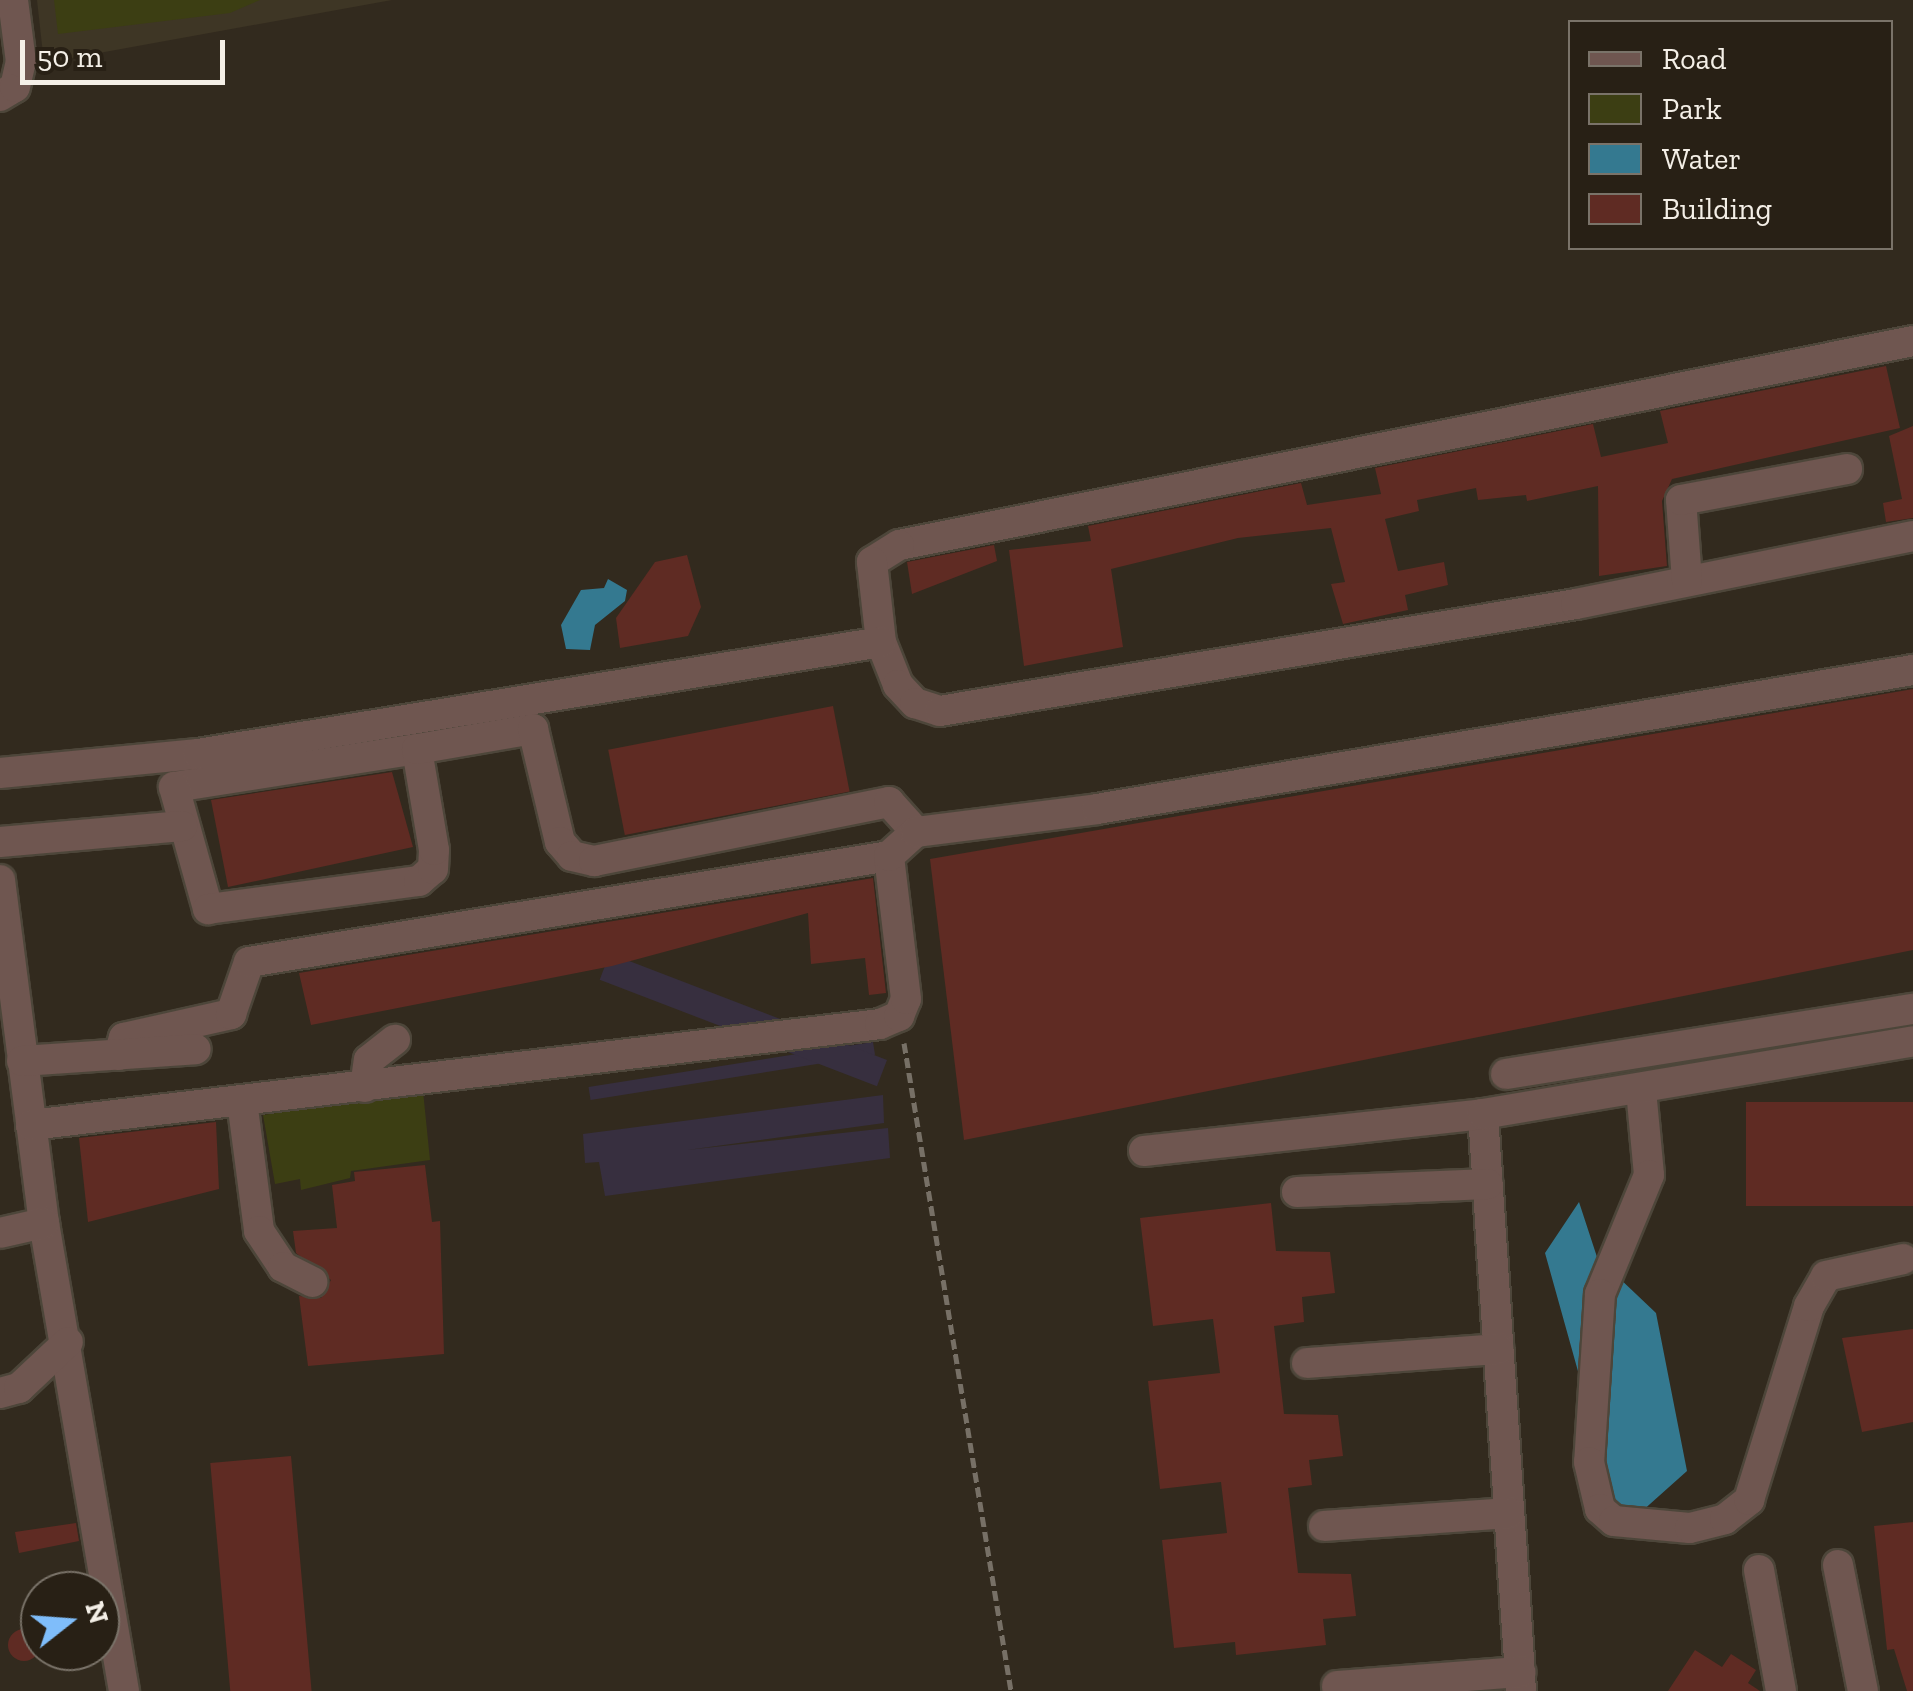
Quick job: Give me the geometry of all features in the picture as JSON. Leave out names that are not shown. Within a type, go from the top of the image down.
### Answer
[{"type":"street","points":[[0,96],[15,86],[22,62],[13,0]]},
{"type":"street","points":[[1913,340],[899,544],[872,562],[880,642],[898,685],[916,703],[940,711],[1687,582],[1913,536]]},
{"type":"street","points":[[1687,582],[1681,500],[1847,469]]},
{"type":"street","points":[[0,773],[198,754],[880,642]]},
{"type":"street","points":[[119,1054],[124,1038],[231,1014],[249,962],[889,856],[916,832],[1097,809],[1913,670]]},
{"type":"street","points":[[417,749],[434,850],[432,869],[419,881],[208,909],[174,787],[533,728],[560,842],[572,856],[594,861],[889,802],[916,832]]},
{"type":"street","points":[[0,842],[182,826]]},
{"type":"street","points":[[31,1125],[899,1016],[906,999],[889,856]]},
{"type":"street","points":[[0,880],[44,1223],[68,1342],[124,1691]]},
{"type":"street","points":[[1506,1074],[1913,1009]]},
{"type":"street","points":[[364,1086],[369,1060],[396,1040]]},
{"type":"street","points":[[1144,1150],[1483,1114],[1913,1041]]},
{"type":"street","points":[[22,1061],[196,1050]]},
{"type":"street","points":[[1641,1090],[1650,1174],[1600,1294],[1588,1462],[1600,1509],[1614,1521],[1690,1528],[1725,1518],[1749,1500],[1809,1306],[1826,1276],[1903,1259]]},
{"type":"street","points":[[242,1100],[258,1231],[283,1267],[312,1282]]},
{"type":"street","points":[[1336,1686],[1520,1681],[1483,1114]]},
{"type":"street","points":[[1297,1192],[1488,1184]]},
{"type":"street","points":[[0,1233],[44,1223]]},
{"type":"street","points":[[0,1392],[19,1388],[68,1342]]},
{"type":"street","points":[[1307,1363],[1498,1349]]},
{"type":"street","points":[[1324,1526],[1509,1512]]},
{"type":"street","points":[[1838,1565],[1863,1691]]},
{"type":"street","points":[[1760,1570],[1781,1691]]},
{"type":"path","points":[[899,1016],[1011,1691]]},
{"type":"shaded area","points":[[37,0],[392,0],[44,63]]},
{"type":"shaded area","points":[[610,954],[887,1060],[877,1086],[600,980]]},
{"type":"shaded area","points":[[873,1042],[875,1055],[591,1100],[589,1087]]},
{"type":"shaded area","points":[[883,1095],[884,1123],[687,1150],[888,1128],[890,1158],[605,1196],[599,1162],[585,1163],[583,1134]]},
{"type":"green space","points":[[54,0],[260,0],[230,13],[58,34]]},
{"type":"green space","points":[[423,1091],[430,1160],[351,1171],[350,1178],[301,1190],[300,1179],[275,1184],[263,1115]]},
{"type":"water","points":[[608,579],[627,590],[625,601],[595,625],[590,650],[566,649],[561,625],[581,590],[604,588]]},
{"type":"water","points":[[1579,1202],[1597,1257],[1656,1313],[1687,1471],[1622,1529],[1545,1253]]},
{"type":"building","points":[[1886,366],[1900,428],[1672,479],[1662,501],[1667,566],[1599,576],[1598,486],[1527,501],[1526,495],[1478,500],[1476,488],[1417,500],[1419,511],[1385,519],[1398,571],[1444,562],[1448,585],[1405,595],[1408,610],[1343,624],[1331,584],[1345,582],[1331,528],[1238,538],[1111,569],[1123,647],[1024,666],[1009,550],[1091,541],[1088,526],[1301,483],[1307,505],[1381,494],[1375,468],[1593,424],[1601,457],[1668,443],[1660,411]]},
{"type":"building","points":[[1913,426],[1913,518],[1886,522],[1883,503],[1902,499],[1889,436]]},
{"type":"building","points":[[994,545],[997,561],[912,594],[907,562]]},
{"type":"building","points":[[687,555],[701,607],[688,636],[620,648],[616,618],[655,562]]},
{"type":"building","points":[[1913,689],[1913,950],[964,1140],[930,859]]},
{"type":"building","points":[[833,706],[850,791],[625,835],[608,750]]},
{"type":"building","points":[[392,772],[413,847],[228,887],[211,800]]},
{"type":"building","points":[[873,878],[886,993],[869,995],[865,958],[811,964],[808,913],[612,966],[311,1025],[299,973]]},
{"type":"building","points":[[1746,1102],[1913,1102],[1913,1206],[1746,1206]]},
{"type":"building","points":[[216,1122],[219,1189],[88,1222],[79,1138]]},
{"type":"building","points":[[425,1165],[432,1222],[440,1221],[444,1354],[308,1366],[299,1296],[321,1298],[331,1280],[296,1253],[293,1231],[337,1228],[332,1185],[355,1181],[354,1172]]},
{"type":"building","points":[[1271,1203],[1276,1251],[1330,1252],[1335,1293],[1302,1297],[1304,1322],[1274,1326],[1284,1414],[1338,1415],[1343,1456],[1309,1460],[1312,1485],[1288,1488],[1298,1573],[1351,1574],[1356,1616],[1323,1619],[1326,1645],[1236,1655],[1235,1642],[1174,1648],[1162,1540],[1227,1533],[1221,1482],[1160,1489],[1148,1381],[1220,1373],[1213,1319],[1153,1326],[1140,1218]]},
{"type":"building","points":[[1913,1329],[1913,1422],[1862,1432],[1842,1338]]},
{"type":"building","points":[[291,1456],[312,1691],[230,1691],[210,1463]]},
{"type":"building","points":[[1913,1522],[1913,1691],[1907,1691],[1894,1649],[1887,1650],[1874,1526]]},
{"type":"building","points":[[76,1523],[79,1541],[19,1553],[15,1532]]},
{"type":"building","points":[[20,1630],[20,1660],[8,1645]]},
{"type":"building","points":[[1695,1650],[1722,1667],[1731,1654],[1756,1670],[1748,1683],[1760,1691],[1668,1691]]}]
